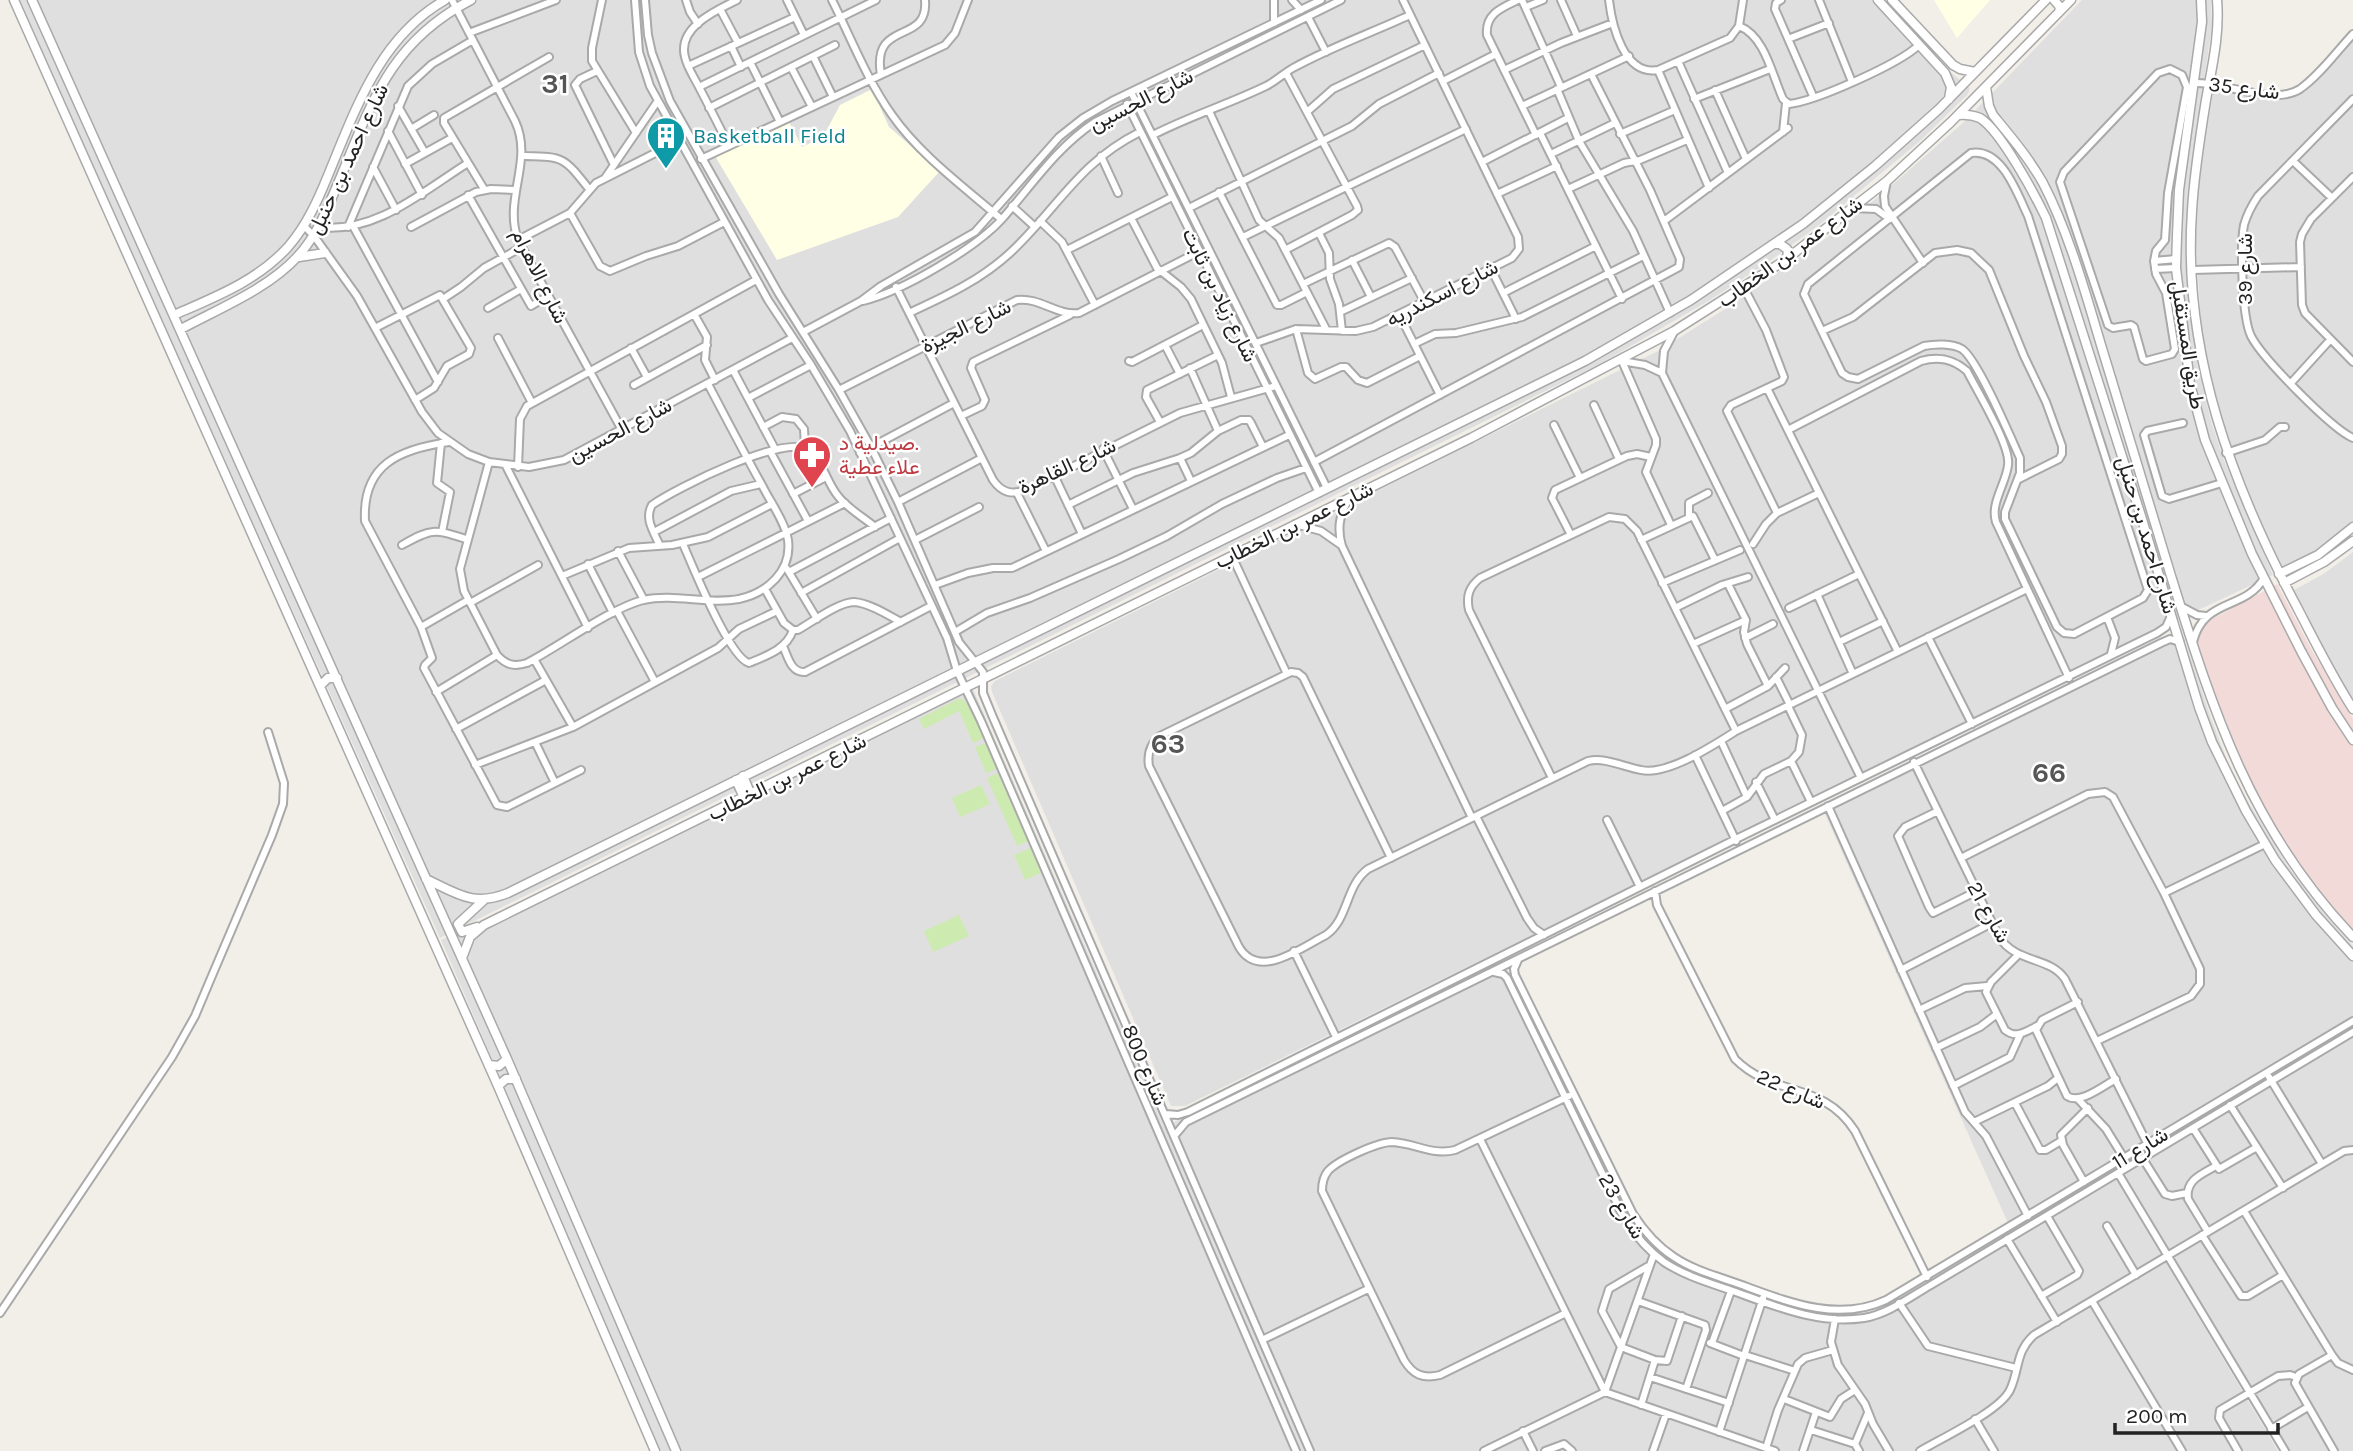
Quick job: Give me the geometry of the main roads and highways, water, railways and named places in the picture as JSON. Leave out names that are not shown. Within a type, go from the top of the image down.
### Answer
[{"type":"place","name":"Basketball Field","points":[[666,170]]},
{"type":"place","name":"صيدلية د. علاء عطية","points":[[812,489]]},
{"type":"district","name":"31","points":[[555,83]]},
{"type":"district","name":"63","points":[[1168,743]]},
{"type":"district","name":"66","points":[[2049,772]]}]
